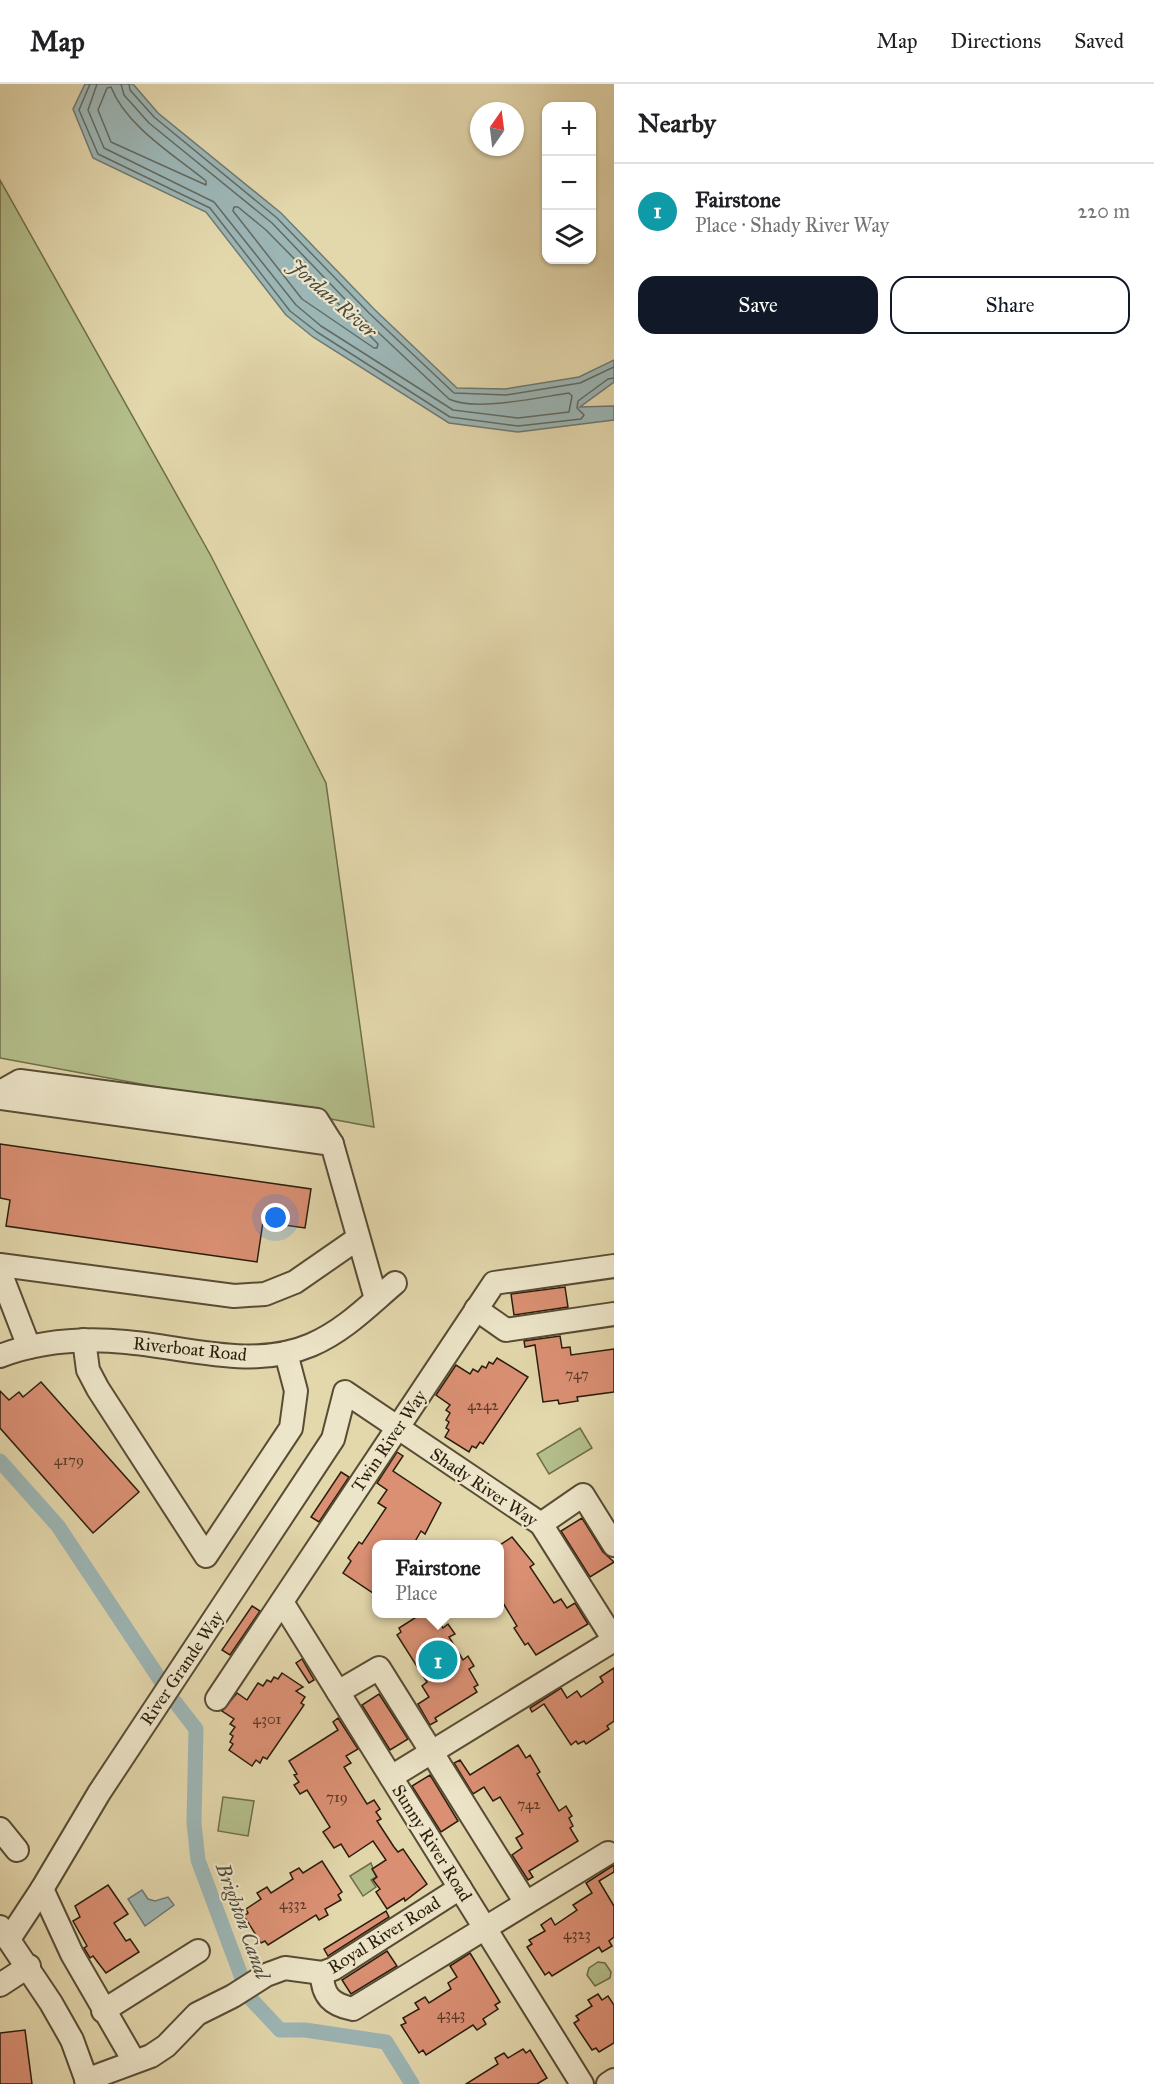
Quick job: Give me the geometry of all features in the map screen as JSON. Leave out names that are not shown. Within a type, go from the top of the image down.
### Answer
[{"type":"street","points":[[0,1092],[20,1081],[317,1120],[332,1144],[357,1239],[376,1299]]},
{"type":"street","points":[[0,1098],[332,1144]]},
{"type":"street","points":[[0,1265],[234,1296],[265,1294],[295,1282],[357,1239]]},
{"type":"street","name":"Twin River Way","points":[[217,1699],[494,1283],[614,1266]]},
{"type":"street","points":[[0,1272],[30,1347]]},
{"type":"street","name":"Riverboat Road","points":[[0,1356],[30,1347],[84,1340],[126,1342],[248,1356],[286,1353],[332,1335],[395,1283]]},
{"type":"street","points":[[476,1309],[506,1330],[614,1314]]},
{"type":"street","points":[[84,1340],[86,1362],[98,1389],[206,1556],[291,1428],[296,1391],[286,1353]]},
{"type":"street","name":"Shady River Way","points":[[345,1392],[541,1524],[614,1640],[391,1777]]},
{"type":"street","name":"River Grande Way","points":[[4,1933],[42,1889],[99,1793],[333,1439],[345,1392]]},
{"type":"street","points":[[541,1524],[583,1495],[614,1545]]},
{"type":"street","name":"Sunny River Road","points":[[282,1602],[582,2084]]},
{"type":"street","points":[[338,1692],[379,1668],[526,1903]]},
{"type":"street","points":[[0,1829],[17,1850]]},
{"type":"street","points":[[322,1973],[322,1985],[328,1998],[339,2006],[353,2009],[608,1853]]},
{"type":"street","name":"Royal River Road","points":[[87,2082],[159,2051],[197,2014],[233,1996],[266,1975],[285,1968],[322,1973],[460,1888]]},
{"type":"street","points":[[42,1889],[72,1954],[134,2061]]},
{"type":"street","points":[[4,1933],[28,1966],[72,2040],[87,2082]]},
{"type":"street","points":[[103,2011],[198,1951]]},
{"type":"street","points":[[0,1985],[28,1966]]},
{"type":"street","points":[[608,2084],[614,2080]]},
{"type":"green space","points":[[0,180],[211,556],[326,783],[374,1127],[0,1058]]},
{"type":"green space","points":[[580,1428],[592,1448],[549,1474],[537,1454]]},
{"type":"green space","points":[[223,1797],[254,1801],[248,1836],[218,1831]]},
{"type":"green space","points":[[371,1863],[376,1877],[371,1880],[376,1887],[363,1896],[350,1876]]},
{"type":"green space","points":[[598,1962],[605,1963],[611,1972],[610,1978],[595,1986],[587,1975],[589,1968]]},
{"type":"water","name":"Jordan River","points":[[85,84],[133,84],[158,113],[281,213],[374,309],[457,388],[505,389],[579,377],[614,360],[614,382],[580,407],[614,406],[614,420],[518,432],[449,423],[313,337],[286,315],[206,212],[93,158],[73,109]]},
{"type":"water","points":[[142,1890],[148,1899],[155,1901],[168,1897],[174,1905],[145,1926],[128,1899]]},
{"type":"building","points":[[0,1144],[311,1189],[305,1228],[263,1222],[257,1262],[6,1226],[10,1200],[0,1198]]},
{"type":"building","points":[[565,1287],[568,1307],[514,1315],[511,1294]]},
{"type":"building","points":[[560,1336],[562,1348],[570,1347],[571,1355],[614,1349],[614,1392],[577,1397],[578,1401],[559,1404],[558,1400],[543,1402],[535,1345],[525,1347],[524,1341]]},
{"type":"building","points":[[497,1358],[528,1377],[483,1444],[480,1442],[476,1448],[472,1446],[469,1452],[445,1437],[449,1430],[446,1428],[449,1422],[446,1420],[450,1413],[446,1410],[450,1405],[436,1395],[456,1365],[470,1374],[473,1369],[478,1372],[482,1366],[486,1368],[489,1362],[493,1364]]},
{"type":"building","points":[[41,1382],[139,1492],[93,1533],[0,1428],[0,1391],[9,1400],[19,1392],[23,1397]]},
{"type":"building","points":[[397,1452],[403,1456],[393,1471],[441,1503],[425,1534],[421,1531],[416,1540],[372,1540],[372,1592],[343,1573],[351,1561],[348,1558],[359,1542],[362,1544],[386,1508],[378,1503],[387,1490],[377,1483]]},
{"type":"building","points":[[341,1472],[349,1477],[319,1522],[311,1517]]},
{"type":"building","points":[[582,1518],[603,1552],[614,1562],[590,1577],[561,1531]]},
{"type":"building","points":[[512,1537],[534,1564],[530,1567],[554,1603],[561,1599],[567,1608],[575,1603],[588,1624],[536,1655],[528,1643],[525,1645],[514,1628],[517,1626],[504,1605],[504,1542]]},
{"type":"building","points":[[252,1606],[260,1611],[230,1655],[222,1650]]},
{"type":"building","points":[[415,1618],[437,1618],[443,1628],[448,1624],[455,1634],[449,1637],[463,1660],[468,1656],[474,1666],[469,1669],[478,1685],[474,1687],[477,1692],[435,1718],[437,1721],[430,1725],[418,1704],[429,1697],[422,1686],[427,1682],[397,1635],[401,1632],[399,1628]]},
{"type":"building","points":[[302,1659],[314,1680],[309,1683],[296,1663]]},
{"type":"building","points":[[614,1668],[614,1721],[607,1726],[609,1729],[586,1744],[584,1741],[578,1744],[576,1741],[571,1745],[544,1704],[532,1712],[530,1708],[561,1688],[567,1698],[577,1691],[581,1697],[603,1682],[600,1677]]},
{"type":"building","points":[[282,1673],[303,1687],[296,1691],[305,1697],[301,1703],[304,1705],[267,1759],[263,1757],[260,1763],[256,1760],[252,1766],[229,1750],[233,1744],[230,1742],[233,1736],[230,1734],[235,1727],[230,1724],[234,1719],[222,1711],[237,1693],[247,1700],[258,1683],[263,1686],[267,1680],[271,1682],[274,1677],[278,1679]]},
{"type":"building","points":[[379,1694],[408,1739],[390,1750],[362,1705]]},
{"type":"building","points":[[338,1718],[358,1749],[346,1756],[351,1763],[344,1767],[367,1804],[374,1800],[380,1809],[376,1812],[381,1819],[377,1821],[394,1847],[398,1852],[403,1849],[427,1884],[405,1901],[404,1898],[387,1909],[376,1892],[380,1889],[373,1880],[377,1877],[372,1869],[386,1860],[373,1841],[349,1857],[341,1844],[334,1848],[323,1832],[330,1827],[307,1790],[300,1794],[294,1785],[299,1782],[289,1761],[338,1730],[333,1722]]},
{"type":"building","points":[[518,1745],[526,1758],[530,1755],[540,1772],[537,1774],[559,1811],[566,1806],[572,1816],[569,1818],[573,1826],[570,1828],[578,1841],[529,1871],[533,1877],[528,1880],[512,1855],[522,1848],[516,1838],[523,1834],[500,1797],[493,1801],[484,1787],[473,1794],[454,1763],[460,1760],[470,1775]]},
{"type":"building","points":[[430,1775],[458,1821],[441,1832],[412,1786]]},
{"type":"building","points":[[322,1861],[342,1892],[338,1895],[341,1900],[325,1909],[328,1915],[319,1920],[316,1915],[268,1945],[265,1941],[261,1943],[244,1916],[248,1913],[246,1909],[261,1899],[257,1893],[267,1887],[271,1893],[293,1879],[290,1873],[299,1868],[303,1873]]},
{"type":"building","points":[[614,1865],[614,1872],[599,1881],[614,1906],[614,1937],[609,1941],[612,1946],[602,1952],[599,1947],[552,1976],[549,1972],[545,1975],[527,1947],[532,1944],[529,1940],[545,1931],[541,1925],[551,1918],[555,1925],[577,1910],[573,1905],[592,1893],[586,1883]]},
{"type":"building","points":[[108,1885],[128,1914],[114,1923],[126,1941],[130,1939],[139,1952],[106,1973],[93,1956],[90,1958],[84,1948],[87,1946],[73,1921],[80,1917],[75,1906]]},
{"type":"building","points":[[386,1911],[389,1917],[328,1956],[324,1949]]},
{"type":"building","points":[[387,1951],[397,1966],[351,1994],[342,1980]]},
{"type":"building","points":[[470,1953],[500,2002],[495,2005],[498,2009],[483,2019],[486,2024],[477,2030],[473,2025],[426,2055],[423,2050],[419,2053],[401,2025],[406,2023],[403,2018],[419,2009],[415,2003],[425,1997],[429,2003],[451,1989],[448,1983],[457,1977],[450,1966]]},
{"type":"building","points":[[598,1994],[602,2000],[608,1996],[614,2005],[614,2043],[599,2052],[596,2048],[592,2050],[574,2023],[579,2020],[576,2016],[592,2006],[588,2000]]},
{"type":"building","points":[[25,2030],[32,2084],[0,2084],[0,2033]]},
{"type":"building","points":[[523,2049],[526,2053],[530,2050],[547,2078],[537,2084],[466,2084],[498,2064],[495,2058],[504,2053],[508,2058]]},
{"type":"waterway","name":"Brighton Canal","points":[[0,1461],[58,1526],[161,1681]]},
{"type":"waterway","name":"Brighton Canal","points":[[175,1702],[196,1729],[194,1823],[198,1860],[249,1997],[280,2030],[305,2030],[386,2042],[412,2084]]},
{"type":"place","name":"Fairstone","points":[[438,1660]]}]
